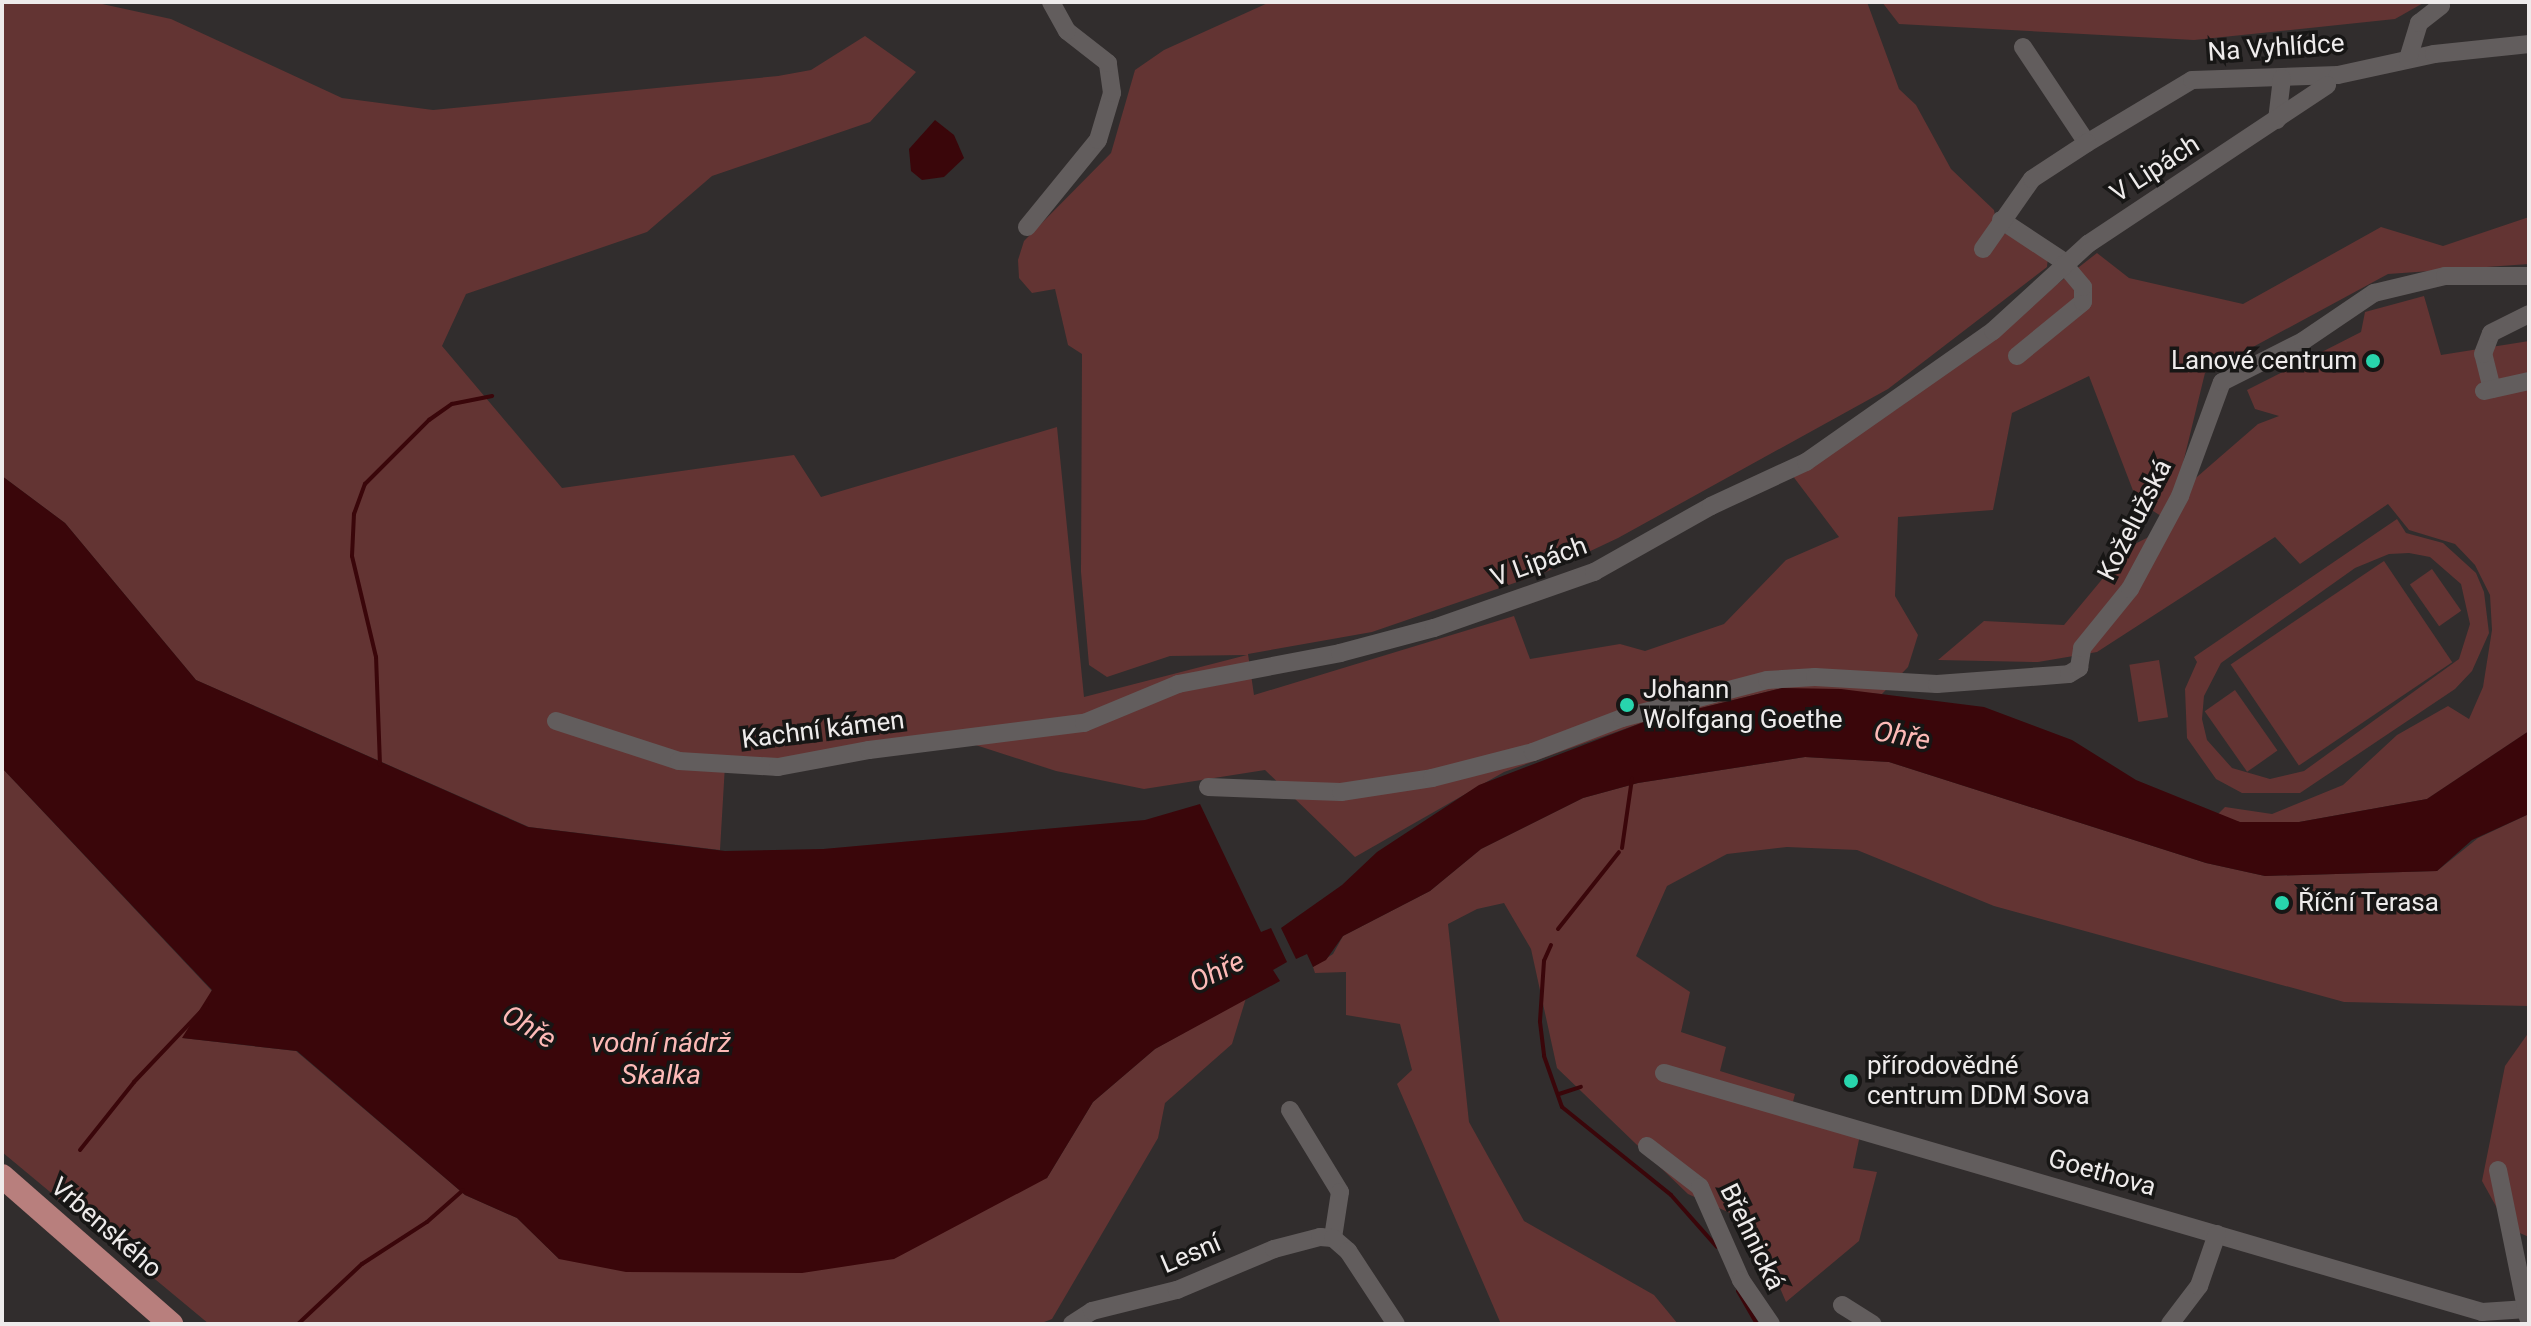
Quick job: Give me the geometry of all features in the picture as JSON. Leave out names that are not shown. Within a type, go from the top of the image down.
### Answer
[{"type":"main road","name":"Vrbenského","points":[[2,1176],[171,1324]]},
{"type":"street","points":[[1027,227],[1098,140],[1112,93],[1108,63],[1067,31],[1051,2]]},
{"type":"street","points":[[2408,59],[2419,23],[2441,6]]},
{"type":"street","name":"Na Vyhlídce","points":[[2434,54],[2447,44],[2529,31]]},
{"type":"street","name":"Na Vyhlídce","points":[[1983,249],[2032,179],[2181,83],[2338,75],[2434,54],[2529,44]]},
{"type":"street","points":[[2023,47],[2087,143]]},
{"type":"street","points":[[2277,120],[2282,78]]},
{"type":"street","name":"V Lipách","points":[[958,741],[1084,723],[1178,684],[1394,639],[1594,572],[1711,506],[1806,462],[1993,331],[2065,264],[2327,85]]},
{"type":"street","points":[[2001,220],[2065,264],[2083,287],[2083,302],[2017,356]]},
{"type":"street","name":"Koželužská","points":[[1208,787],[1341,792],[1432,778],[1533,752],[1622,718],[1767,680],[1937,684],[2061,676],[2079,668],[2082,648],[2130,589],[2187,482],[2213,396],[2222,382],[2303,341],[2374,293],[2445,276],[2529,276]]},
{"type":"street","points":[[2529,314],[2491,333],[2483,354],[2488,390],[2529,381]]},
{"type":"street","name":"Kachní kámen","points":[[556,721],[679,761],[745,769],[958,741]]},
{"type":"street","name":"Goethova","points":[[1664,1073],[2482,1312],[2528,1315]]},
{"type":"street","points":[[1290,1110],[1340,1192],[1333,1238],[1348,1251],[1396,1324]]},
{"type":"street","name":"Břehnická","points":[[1647,1146],[1700,1187],[1741,1280],[1771,1324]]},
{"type":"street","points":[[2498,1170],[2523,1258],[2528,1315]]},
{"type":"street","points":[[2170,1324],[2199,1286],[2217,1234]]},
{"type":"street","name":"Lesní","points":[[1072,1324],[1092,1311],[1177,1290],[1301,1239],[1333,1238]]},
{"type":"street","points":[[1842,1305],[1872,1324]]},
{"type":"shaded area","points":[[2,2],[93,2],[171,19],[342,98],[433,110],[778,76],[811,70],[865,36],[916,72],[870,122],[712,176],[647,232],[466,294],[442,346],[562,488],[794,455],[821,497],[1057,427],[1084,697],[1247,655],[1170,656],[1107,677],[1089,665],[1081,572],[1082,354],[1068,345],[1055,289],[1032,293],[1019,278],[1018,260],[1024,241],[1111,153],[1135,70],[1164,50],[1270,2],[1867,2],[1899,89],[1916,105],[1951,169],[1994,210],[1999,237],[2008,232],[2048,257],[2047,267],[1888,389],[1618,538],[1546,572],[1372,632],[1248,654],[1254,695],[1514,616],[1530,659],[1620,644],[1645,651],[1724,624],[1786,560],[1839,537],[1789,471],[1897,409],[2097,253],[2129,278],[2243,304],[2381,227],[2443,246],[2529,217],[2529,264],[2388,274],[2205,373],[2175,496],[2258,424],[2279,416],[2255,409],[2247,390],[2361,332],[2365,312],[2424,296],[2441,355],[2529,341],[2529,731],[2427,799],[2299,822],[2240,822],[2216,816],[2225,807],[2272,814],[2343,785],[2397,735],[2448,706],[2469,719],[2483,687],[2492,630],[2490,595],[2475,565],[2455,544],[2409,530],[2388,504],[2300,564],[2275,537],[2097,652],[2038,662],[1938,660],[1984,621],[2064,625],[2129,547],[2174,524],[2137,501],[2089,376],[2012,413],[1993,510],[1898,517],[1895,596],[1918,635],[1908,667],[1882,694],[1782,688],[1644,722],[1504,772],[1355,857],[1265,770],[1144,789],[1056,771],[954,738],[725,765],[720,850],[529,827],[196,680],[65,523],[2,476]]},
{"type":"shaded area","points":[[1882,2],[2425,2],[2395,19],[2194,40],[1899,24]]},
{"type":"shaded area","points":[[2397,519],[2406,533],[2443,543],[2476,573],[2484,592],[2489,633],[2472,671],[2455,689],[2300,793],[2242,793],[2216,779],[2187,738],[2185,689],[2197,662],[2194,657]],"holes":[[[2409,553],[2430,557],[2461,584],[2470,624],[2459,659],[2304,771],[2270,779],[2232,768],[2207,740],[2202,719],[2204,696],[2221,663],[2355,568],[2389,554]]]},
{"type":"shaded area","points":[[2384,561],[2452,662],[2299,766],[2231,664]]},
{"type":"shaded area","points":[[2432,569],[2461,611],[2439,626],[2410,584]]},
{"type":"shaded area","points":[[2159,660],[2168,717],[2138,722],[2129,665]]},
{"type":"shaded area","points":[[2235,690],[2277,751],[2247,772],[2205,711]]},
{"type":"shaded area","points":[[1805,757],[1889,762],[2206,863],[2265,876],[2437,871],[2478,838],[2529,814],[2529,1006],[2344,1002],[1994,906],[1857,850],[1787,847],[1727,854],[1667,886],[1636,956],[1690,992],[1681,1032],[1726,1047],[1720,1071],[1795,1094],[1790,1113],[1860,1135],[1853,1168],[1877,1172],[1859,1241],[1786,1302],[1752,1223],[1688,1194],[1557,1068],[1531,949],[1504,903],[1477,909],[1448,924],[1469,1122],[1524,1221],[1654,1295],[1678,1324],[1501,1324],[1397,1084],[1412,1070],[1400,1024],[1346,1015],[1346,972],[1315,973],[1313,967],[1333,954],[1343,936],[1430,891],[1481,849],[1583,798],[1638,783]]},
{"type":"shaded area","points":[[2,768],[212,991],[183,1038],[296,1051],[465,1195],[517,1218],[559,1259],[1047,1178],[1093,1102],[1155,1049],[1246,998],[1232,1044],[1165,1103],[1158,1138],[1052,1319],[1039,1324],[209,1324],[2,1152]]},
{"type":"shaded area","points":[[2529,1032],[2529,1237],[2508,1228],[2482,1181],[2505,1066]]},
{"type":"water","points":[[935,120],[954,135],[964,158],[944,177],[922,180],[911,171],[909,149]]},
{"type":"water","name":"vodní nádrž Skalka","points":[[2,476],[65,523],[196,680],[528,827],[725,851],[823,849],[1145,820],[1200,804],[1261,932],[1271,928],[1287,962],[1273,970],[1280,981],[1155,1049],[1093,1102],[1047,1178],[894,1259],[802,1273],[626,1272],[559,1259],[517,1218],[465,1195],[297,1051],[182,1038],[212,990],[2,768]]},
{"type":"water","name":"Ohře","points":[[1782,688],[1841,689],[1984,707],[2072,740],[2136,780],[2240,822],[2299,822],[2427,799],[2529,731],[2529,814],[2472,840],[2437,871],[2265,876],[2206,863],[1889,762],[1805,757],[1638,783],[1583,798],[1481,849],[1430,891],[1343,936],[1326,960],[1313,967],[1307,954],[1296,959],[1281,928],[1342,885],[1377,852],[1479,785],[1644,722]]},
{"type":"waterway","points":[[380,765],[376,657],[352,556],[354,514],[365,484],[429,420],[452,404],[492,396]]},
{"type":"waterway","points":[[1622,848],[1632,779]]},
{"type":"waterway","points":[[1558,929],[1619,852]]},
{"type":"waterway","points":[[1551,945],[1544,961],[1540,1022],[1544,1056],[1562,1107],[1671,1195],[1717,1247]]},
{"type":"waterway","points":[[80,1150],[134,1082],[207,1005]]},
{"type":"waterway","points":[[1559,1094],[1581,1087]]},
{"type":"waterway","points":[[298,1324],[362,1264],[427,1222],[463,1190]]},
{"type":"waterway","points":[[1738,1291],[1757,1324]]},
{"type":"place","name":"Lanové centrum","points":[[2373,361]]},
{"type":"place","name":"Johann Wolfgang Goethe","points":[[1627,705]]},
{"type":"place","name":"Říční Terasa","points":[[2282,903]]},
{"type":"place","name":"přírodovědné centrum DDM Sova","points":[[1851,1081]]}]
